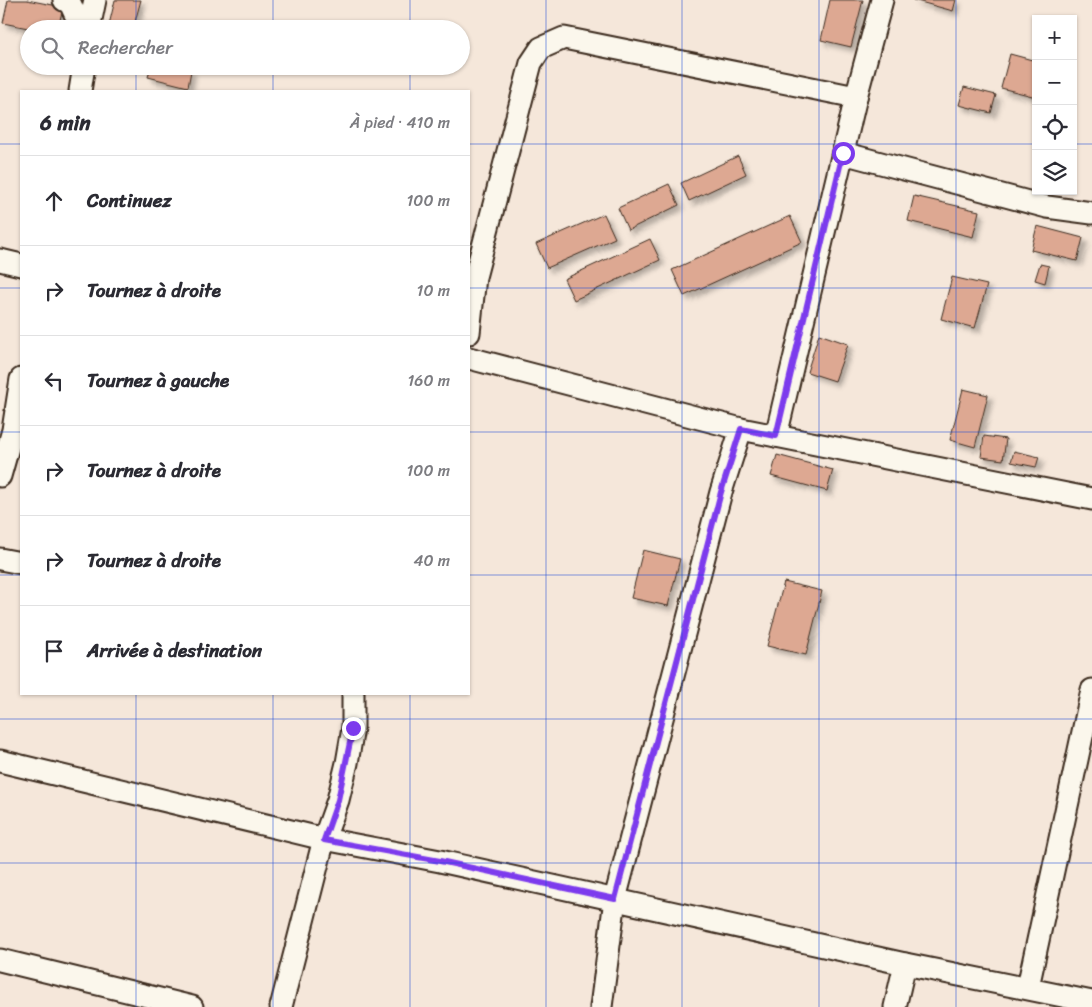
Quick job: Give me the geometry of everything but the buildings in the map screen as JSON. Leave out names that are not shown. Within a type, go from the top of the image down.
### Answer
[{"type":"street","points":[[64,0],[70,3],[78,20]]},
{"type":"street","points":[[91,20],[95,0]]},
{"type":"street","points":[[776,436],[856,97],[882,0]]},
{"type":"street","points":[[470,324],[475,277],[531,63],[541,48],[564,38],[856,97]]},
{"type":"street","points":[[80,90],[83,75]]},
{"type":"street","points":[[843,153],[1047,207],[1092,213]]},
{"type":"street","points":[[0,260],[20,265]]},
{"type":"street","points":[[470,358],[741,429],[1092,499]]},
{"type":"street","points":[[0,476],[13,430],[20,384]]},
{"type":"street","points":[[601,1007],[615,899],[721,492],[741,429]]},
{"type":"street","points":[[0,559],[20,563]]},
{"type":"street","points":[[1028,987],[1092,690]]},
{"type":"street","points":[[281,1007],[324,840],[338,800],[353,728],[353,695]]},
{"type":"street","points":[[0,761],[324,840],[440,861],[905,964],[1028,987],[1092,1002]]},
{"type":"street","points":[[0,960],[192,1007]]},
{"type":"street","points":[[895,1007],[905,964]]},
{"type":"route","points":[[353,728],[338,800],[324,840],[440,861],[615,899],[721,492],[741,429],[776,436],[843,153]]}]
